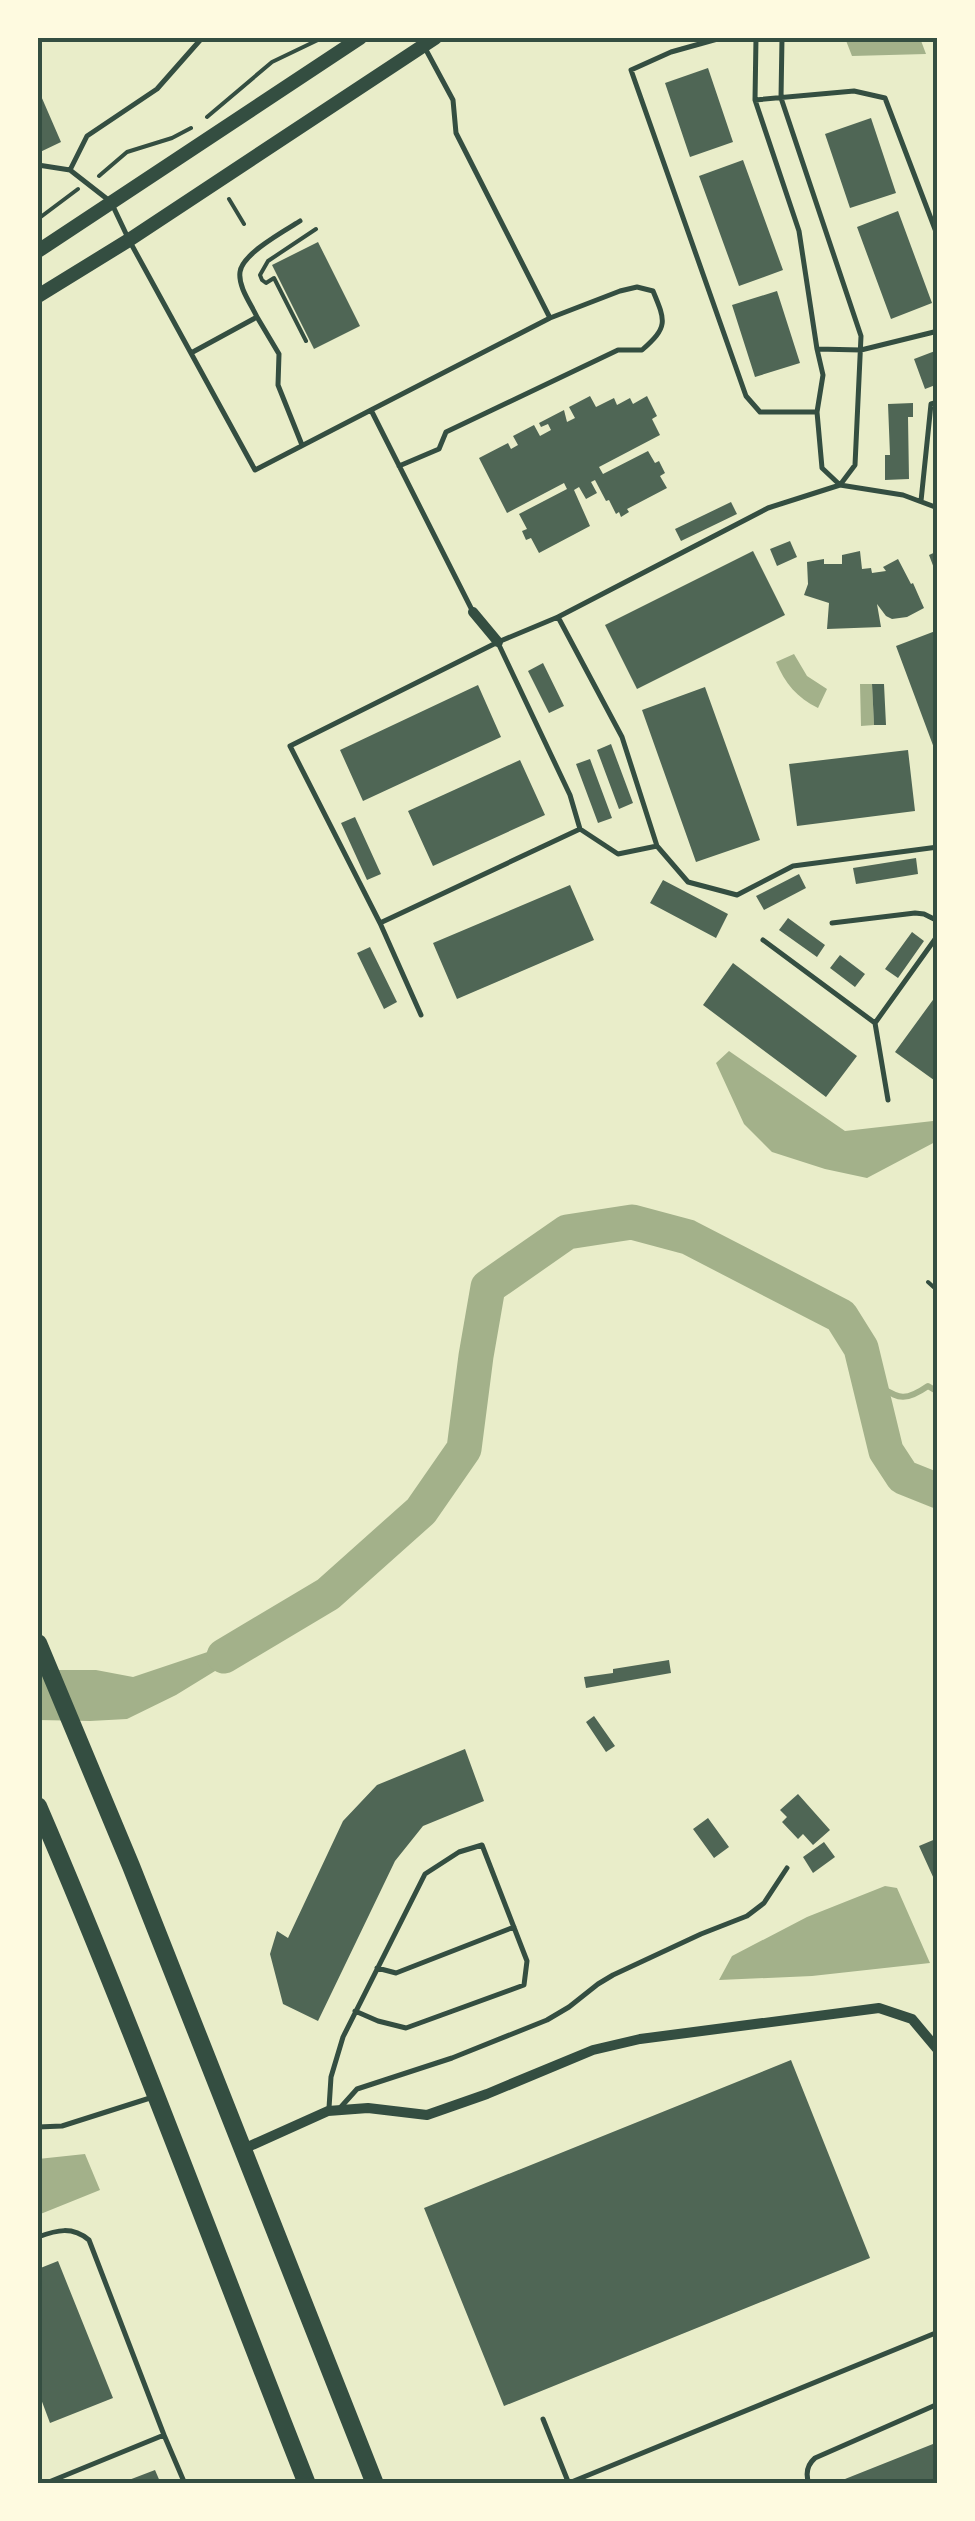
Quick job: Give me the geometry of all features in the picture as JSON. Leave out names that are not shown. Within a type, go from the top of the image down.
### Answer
[{"type":"main road","points":[[38,1644],[131,1866],[375,2484]]},
{"type":"main road","points":[[38,1806],[158,2096],[302,2482]]},
{"type":"street","points":[[38,251],[360,38]]},
{"type":"street","points":[[38,296],[429,42]]},
{"type":"street","points":[[473,612],[498,642]]},
{"type":"street","points":[[241,2150],[333,2111],[368,2108],[428,2116],[593,2050],[640,2039],[879,2008],[912,2019],[938,2050]]},
{"type":"lane","points":[[70,170],[87,136],[157,88],[201,38]]},
{"type":"lane","points":[[721,38],[671,52],[631,70],[746,396],[760,412],[818,412]]},
{"type":"lane","points":[[756,38],[755,100],[799,231],[823,376],[818,412],[822,468],[840,485]]},
{"type":"lane","points":[[782,38],[781,98],[861,336],[855,466],[840,485]]},
{"type":"lane","points":[[429,42],[453,100],[456,133],[550,318]]},
{"type":"lane","points":[[755,100],[854,91],[885,98],[938,237]]},
{"type":"lane","points":[[38,165],[70,170],[110,202],[255,470],[550,318],[620,291],[637,288],[653,292],[664,318],[660,334],[642,350],[618,350],[446,432],[439,449],[399,466]]},
{"type":"lane","points":[[300,221],[244,260],[239,274],[278,354],[278,384],[302,445]]},
{"type":"lane","points":[[191,353],[257,316]]},
{"type":"lane","points":[[817,349],[861,350],[938,330]]},
{"type":"lane","points":[[921,501],[931,404],[938,402]]},
{"type":"lane","points":[[372,410],[473,612]]},
{"type":"lane","points":[[421,1015],[380,923],[290,746],[498,642],[558,617],[758,512],[840,485],[903,494],[938,508]]},
{"type":"lane","points":[[558,617],[622,737],[657,846],[688,882],[736,895],[794,866],[938,847]]},
{"type":"lane","points":[[498,642],[570,795],[580,830],[618,854],[657,846]]},
{"type":"lane","points":[[380,923],[580,830]]},
{"type":"lane","points":[[832,923],[915,912],[938,922]]},
{"type":"lane","points":[[875,1023],[938,935]]},
{"type":"lane","points":[[763,940],[875,1023],[888,1100]]},
{"type":"lane","points":[[333,2111],[331,2078],[342,2037],[425,1874],[459,1852],[482,1845],[527,1961],[524,1985],[406,2028],[356,2011]]},
{"type":"lane","points":[[333,2111],[357,2089],[452,2058],[547,2020],[623,1970],[747,1916],[764,1902],[787,1868]]},
{"type":"lane","points":[[377,1968],[396,1973],[514,1927]]},
{"type":"lane","points":[[38,2127],[62,2126],[158,2096]]},
{"type":"lane","points":[[38,2237],[54,2230],[69,2230],[89,2240],[185,2484]]},
{"type":"lane","points":[[544,2419],[569,2483],[938,2332]]},
{"type":"lane","points":[[809,2484],[808,2468],[815,2458],[938,2404]]},
{"type":"lane","points":[[44,2484],[164,2435]]},
{"type":"path","points":[[205,118],[272,62],[322,38]]},
{"type":"path","points":[[110,168],[127,152],[194,127]]},
{"type":"path","points":[[38,218],[72,193]]},
{"type":"path","points":[[229,199],[244,224]]},
{"type":"path","points":[[306,341],[274,278],[266,282],[260,274],[268,260],[316,229]]},
{"type":"path","points":[[928,1282],[938,1291]]},
{"type":"shaded area","points":[[845,38],[920,38],[926,54],[852,56]]},
{"type":"shaded area","points":[[794,654],[807,676],[827,689],[818,708],[793,689],[776,662]]},
{"type":"shaded area","points":[[860,684],[872,684],[874,725],[861,726]]},
{"type":"shaded area","points":[[729,1051],[845,1131],[937,1118],[937,1141],[867,1178],[772,1152],[744,1124],[716,1063]]},
{"type":"shaded area","points":[[264,1633],[246,1652],[176,1695],[127,1719],[38,1720],[38,1670],[96,1670],[133,1677]]},
{"type":"shaded area","points":[[885,1886],[897,1888],[930,1963],[812,1976],[719,1980],[732,1956],[807,1917]]},
{"type":"shaded area","points":[[85,2154],[100,2190],[38,2215],[38,2159]]},
{"type":"building","points":[[708,68],[733,142],[690,157],[665,83]]},
{"type":"building","points":[[38,89],[61,142],[38,153]]},
{"type":"building","points":[[871,118],[896,193],[850,208],[825,134]]},
{"type":"building","points":[[743,160],[783,270],[739,286],[699,176]]},
{"type":"building","points":[[898,211],[932,303],[891,319],[857,227]]},
{"type":"building","points":[[318,242],[360,326],[314,349],[272,265]]},
{"type":"building","points":[[777,291],[800,363],[755,377],[732,305]]},
{"type":"building","points":[[935,351],[938,384],[925,389],[914,359]]},
{"type":"building","points":[[590,396],[596,407],[614,398],[617,405],[630,398],[633,404],[647,396],[657,416],[652,419],[660,435],[599,467],[603,474],[648,451],[655,463],[659,461],[665,473],[660,476],[667,488],[627,509],[629,512],[621,517],[606,501],[595,480],[591,482],[597,493],[586,499],[579,487],[574,490],[590,526],[539,553],[531,538],[526,540],[522,531],[527,529],[519,514],[567,489],[564,483],[507,513],[479,458],[508,443],[511,449],[518,445],[513,436],[534,425],[540,436],[551,430],[548,424],[541,427],[539,423],[564,410],[567,422],[575,418],[569,407]]},
{"type":"building","points":[[913,403],[913,417],[908,417],[909,479],[885,480],[885,455],[890,455],[888,404]]},
{"type":"building","points":[[731,502],[737,514],[681,541],[675,529]]},
{"type":"building","points":[[790,541],[797,557],[777,566],[770,549]]},
{"type":"building","points":[[753,551],[785,615],[637,689],[605,625]]},
{"type":"building","points":[[860,551],[862,569],[871,568],[872,573],[886,571],[883,567],[898,559],[924,608],[892,619],[877,604],[881,627],[827,629],[829,603],[804,595],[807,562],[824,559],[824,564],[842,564],[842,555]]},
{"type":"building","points":[[938,551],[938,575],[937,576],[929,555]]},
{"type":"building","points":[[938,630],[938,756],[937,756],[896,646]]},
{"type":"building","points":[[543,663],[564,706],[549,713],[528,671]]},
{"type":"building","points":[[872,684],[884,684],[886,725],[874,725]]},
{"type":"building","points":[[478,685],[501,737],[363,801],[340,750]]},
{"type":"building","points":[[705,687],[760,840],[696,862],[642,710]]},
{"type":"building","points":[[611,744],[633,803],[619,809],[597,750]]},
{"type":"building","points":[[908,750],[915,811],[797,826],[789,764]]},
{"type":"building","points":[[590,759],[612,818],[598,823],[576,764]]},
{"type":"building","points":[[520,760],[545,815],[433,866],[408,811]]},
{"type":"building","points":[[355,817],[381,874],[367,880],[341,823]]},
{"type":"building","points":[[916,858],[918,874],[856,884],[853,868]]},
{"type":"building","points":[[799,874],[806,888],[764,910],[756,896]]},
{"type":"building","points":[[663,880],[728,914],[716,938],[650,903]]},
{"type":"building","points":[[570,885],[594,940],[457,999],[433,943]]},
{"type":"building","points":[[788,918],[825,945],[817,957],[779,930]]},
{"type":"building","points":[[912,932],[924,941],[898,978],[885,969]]},
{"type":"building","points":[[370,947],[397,1002],[384,1009],[357,953]]},
{"type":"building","points":[[840,955],[865,974],[855,987],[830,968]]},
{"type":"building","points":[[733,963],[857,1056],[826,1097],[703,1005]]},
{"type":"building","points":[[938,993],[938,1083],[895,1052]]},
{"type":"building","points":[[669,1660],[671,1673],[586,1688],[584,1677]]},
{"type":"building","points":[[594,1716],[615,1746],[606,1752],[586,1722]]},
{"type":"building","points":[[465,1749],[484,1801],[423,1826],[395,1861],[318,2021],[283,2004],[270,1954],[277,1931],[288,1938],[343,1821],[377,1785]]},
{"type":"building","points":[[798,1794],[830,1830],[813,1845],[803,1834],[798,1839],[782,1822],[787,1817],[780,1810]]},
{"type":"building","points":[[708,1818],[729,1847],[714,1858],[693,1829]]},
{"type":"building","points":[[938,1838],[938,1877],[934,1879],[919,1846]]},
{"type":"building","points":[[824,1842],[835,1857],[813,1873],[803,1857]]},
{"type":"building","points":[[791,2060],[870,2258],[504,2406],[424,2208]]},
{"type":"building","points":[[58,2261],[113,2398],[50,2423],[38,2391],[38,2269]]},
{"type":"building","points":[[938,2442],[938,2484],[846,2484],[845,2479]]},
{"type":"building","points":[[155,2470],[161,2484],[121,2484],[121,2483]]},
{"type":"waterway","points":[[224,1656],[328,1594],[421,1511],[464,1449],[488,1287],[567,1232],[632,1222],[688,1237],[841,1316],[861,1348],[886,1451],[903,1477],[938,1491]]},
{"type":"waterway","points":[[868,1380],[898,1396],[910,1396],[928,1386],[938,1392]]}]
